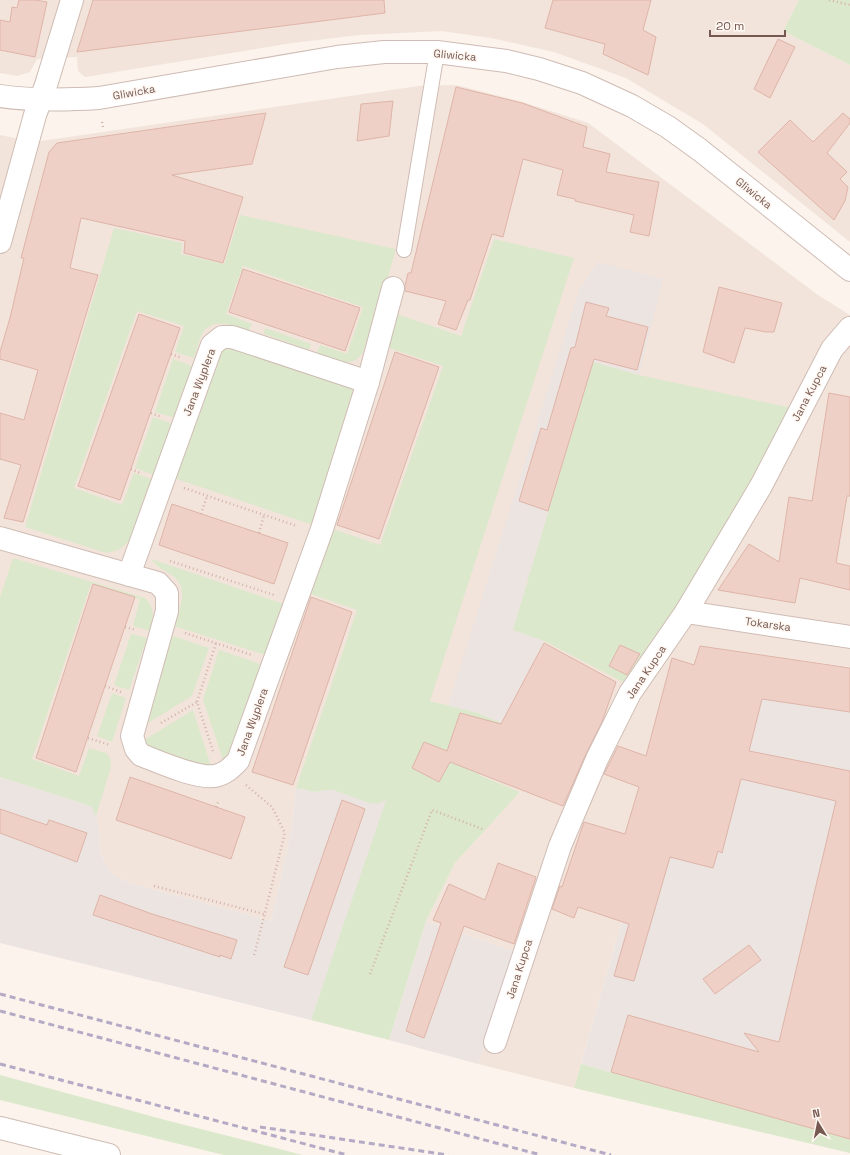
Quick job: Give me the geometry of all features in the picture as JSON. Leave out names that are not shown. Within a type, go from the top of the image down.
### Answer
[{"type":"street","points":[[0,242],[35,115],[72,0]]},
{"type":"street","name":"Gliwicka","points":[[0,96],[40,100],[99,98],[337,58],[384,52],[437,52],[506,61],[582,83],[632,106],[668,127],[700,150],[850,270]]},
{"type":"street","name":"Jana Wyplera","points":[[224,772],[238,761],[320,533],[368,382],[393,288]]},
{"type":"street","name":"Jana Kupca","points":[[495,1042],[560,846],[597,759],[630,693],[686,612],[761,486],[832,350],[850,328]]},
{"type":"street","name":"Jana Wyplera","points":[[129,575],[212,345],[222,337],[232,337],[368,382]]},
{"type":"street","points":[[0,538],[158,583],[167,593],[167,611],[132,736],[136,749],[140,756],[198,776],[215,776],[224,772]]},
{"type":"street","name":"Tokarska","points":[[686,612],[850,636]]},
{"type":"street","points":[[0,1128],[109,1155]]},
{"type":"lane","points":[[404,250],[437,52]]},
{"type":"path","points":[[829,0],[850,5]]},
{"type":"path","points":[[163,482],[320,533]]},
{"type":"path","points":[[202,514],[207,496]]},
{"type":"path","points":[[259,533],[264,515]]},
{"type":"path","points":[[138,550],[295,602]]},
{"type":"path","points":[[163,626],[273,662]]},
{"type":"path","points":[[216,644],[197,702],[224,772],[272,807],[285,832],[254,956]]},
{"type":"path","points":[[133,740],[197,702]]},
{"type":"path","points":[[370,974],[432,810],[485,830]]},
{"type":"path","points":[[154,886],[264,914]]},
{"type":"shaded area","points":[[0,0],[799,0],[783,31],[850,65],[850,242],[703,124],[626,78],[554,52],[491,38],[442,31],[359,35],[292,43],[85,77],[78,71],[77,57],[37,59],[30,72],[17,76],[0,73]]},
{"type":"shaded area","points":[[456,85],[523,102],[588,123],[818,295],[850,315],[850,667],[700,646],[574,1088],[478,1064],[518,953],[426,921],[455,863],[520,792],[478,775],[500,723],[478,713],[430,701],[296,788],[291,833],[271,921],[129,883],[112,874],[100,851],[99,829],[91,806],[0,777],[0,135],[34,142],[419,86]]},
{"type":"shaded area","points":[[598,262],[663,279],[639,375],[593,362],[513,630],[544,641],[501,723],[478,713],[448,706],[579,290]]},
{"type":"shaded area","points":[[700,646],[850,668],[850,1139],[581,1064]]},
{"type":"shaded area","points":[[0,777],[91,806],[96,816],[99,829],[100,852],[112,874],[129,883],[271,921],[291,833],[296,788],[316,792],[334,790],[387,800],[311,1020],[0,943]]},
{"type":"shaded area","points":[[426,921],[518,953],[478,1064],[389,1040]]},
{"type":"green space","points":[[799,0],[850,0],[850,65],[783,31]]},
{"type":"green space","points":[[240,215],[396,249],[370,338],[362,354],[351,362],[343,362],[317,353],[320,345],[347,354],[363,307],[243,266],[226,314],[252,324],[249,331],[226,324],[209,327],[204,331],[201,337],[194,358],[175,352],[184,326],[137,311],[74,488],[122,505],[134,473],[152,479],[134,531],[124,546],[112,552],[106,553],[25,527],[114,228],[182,243],[181,254],[224,264]]},
{"type":"green space","points":[[494,239],[574,258],[430,701],[478,713],[501,723],[479,775],[520,792],[455,863],[426,921],[389,1040],[311,1020],[386,800],[380,803],[372,804],[334,790],[316,792],[296,788],[357,610],[311,594],[333,529],[380,545],[443,366],[386,347],[394,313],[461,336]]},
{"type":"green space","points":[[265,328],[311,344],[309,350],[264,334]]},
{"type":"green space","points":[[229,346],[359,385],[316,526],[174,478],[219,352]]},
{"type":"green space","points":[[173,359],[192,366],[175,418],[155,412]]},
{"type":"green space","points":[[593,362],[639,375],[792,408],[744,498],[674,609],[623,682],[544,641],[513,630]]},
{"type":"green space","points":[[153,417],[173,424],[154,475],[135,468]]},
{"type":"green space","points":[[13,558],[145,598],[151,606],[153,617],[150,631],[133,626],[140,599],[91,584],[32,759],[79,776],[89,748],[106,753],[110,758],[111,767],[96,816],[91,806],[0,777],[0,597]]},
{"type":"green space","points":[[151,559],[287,605],[269,656],[174,626],[182,600],[181,587],[173,576],[158,567]]},
{"type":"green space","points":[[131,634],[147,638],[129,690],[114,685]]},
{"type":"green space","points":[[167,634],[209,648],[192,696],[138,729]]},
{"type":"green space","points":[[219,650],[266,666],[235,752],[224,763],[203,700]]},
{"type":"green space","points":[[112,693],[126,698],[112,742],[97,736]]},
{"type":"green space","points":[[193,710],[211,766],[205,768],[147,751],[141,742]]},
{"type":"green space","points":[[581,1064],[850,1139],[850,1153],[574,1088]]},
{"type":"green space","points":[[0,1075],[169,1121],[303,1155],[224,1155],[0,1100]]},
{"type":"building","points":[[19,0],[47,2],[35,57],[0,50],[0,20],[10,22],[12,7],[17,8]]},
{"type":"building","points":[[93,0],[384,0],[385,13],[77,52]]},
{"type":"building","points":[[553,0],[651,0],[643,30],[656,37],[648,75],[603,54],[605,44],[545,28]]},
{"type":"building","points":[[778,39],[795,47],[770,98],[754,89]]},
{"type":"building","points":[[456,87],[522,103],[587,127],[583,147],[610,154],[606,172],[659,182],[649,236],[630,232],[634,215],[575,201],[575,199],[557,195],[563,170],[523,159],[503,237],[492,234],[470,300],[468,300],[456,330],[438,324],[446,301],[405,291],[405,286],[408,273],[411,273]]},
{"type":"building","points":[[393,101],[389,136],[357,141],[361,104]]},
{"type":"building","points":[[266,113],[252,164],[172,175],[243,197],[223,263],[184,253],[185,241],[81,218],[70,268],[98,275],[23,522],[4,518],[21,465],[0,459],[0,413],[24,420],[38,370],[0,359],[0,352],[10,318],[24,258],[21,258],[49,152],[57,143]]},
{"type":"building","points":[[843,113],[850,119],[850,123],[827,153],[847,172],[840,179],[848,187],[845,201],[834,220],[758,152],[790,120],[813,142]]},
{"type":"building","points":[[243,269],[360,308],[345,351],[229,312]]},
{"type":"building","points":[[719,287],[782,303],[774,332],[745,328],[734,363],[703,352]]},
{"type":"building","points":[[586,302],[609,308],[606,316],[648,327],[637,370],[594,359],[548,511],[519,501],[541,428],[547,430],[571,348],[575,347]]},
{"type":"building","points":[[139,314],[180,328],[120,500],[78,486]]},
{"type":"building","points":[[395,352],[439,367],[379,539],[337,525]]},
{"type":"building","points":[[829,393],[850,397],[850,496],[847,496],[836,563],[850,566],[850,590],[800,578],[795,603],[718,590],[749,544],[779,562],[789,497],[812,501]]},
{"type":"building","points":[[172,504],[288,543],[274,584],[159,545]]},
{"type":"building","points":[[93,584],[135,597],[76,772],[36,758]]},
{"type":"building","points":[[311,597],[352,612],[293,785],[252,772]]},
{"type":"building","points":[[544,643],[616,682],[602,722],[563,806],[450,762],[439,782],[412,768],[424,742],[447,751],[460,713],[501,724]]},
{"type":"building","points":[[620,645],[640,654],[627,675],[609,666]]},
{"type":"building","points":[[700,646],[850,668],[850,712],[762,699],[749,751],[850,771],[850,1139],[611,1072],[628,1015],[759,1052],[744,1033],[779,1042],[836,801],[741,779],[722,853],[718,851],[713,868],[670,857],[634,981],[614,976],[629,924],[578,907],[574,918],[552,909],[560,886],[562,887],[584,822],[625,834],[639,787],[604,774],[618,746],[646,756],[672,658],[694,665]]},
{"type":"building","points":[[130,777],[245,817],[231,859],[116,820]]},
{"type":"building","points":[[342,800],[365,809],[308,975],[284,967]]},
{"type":"building","points":[[0,809],[47,825],[49,820],[87,833],[77,862],[0,833]]},
{"type":"building","points":[[498,863],[536,877],[514,944],[464,926],[424,1038],[406,1031],[441,923],[433,920],[449,884],[485,900]]},
{"type":"building","points":[[100,895],[152,914],[237,940],[231,959],[220,955],[220,957],[93,915]]},
{"type":"building","points":[[749,945],[761,960],[715,994],[703,979]]},
{"type":"railway","points":[[0,994],[611,1155]]},
{"type":"railway","points":[[0,1011],[541,1155]]},
{"type":"railway","points":[[0,1064],[347,1155]]},
{"type":"railway","points":[[260,1127],[448,1155]]}]
